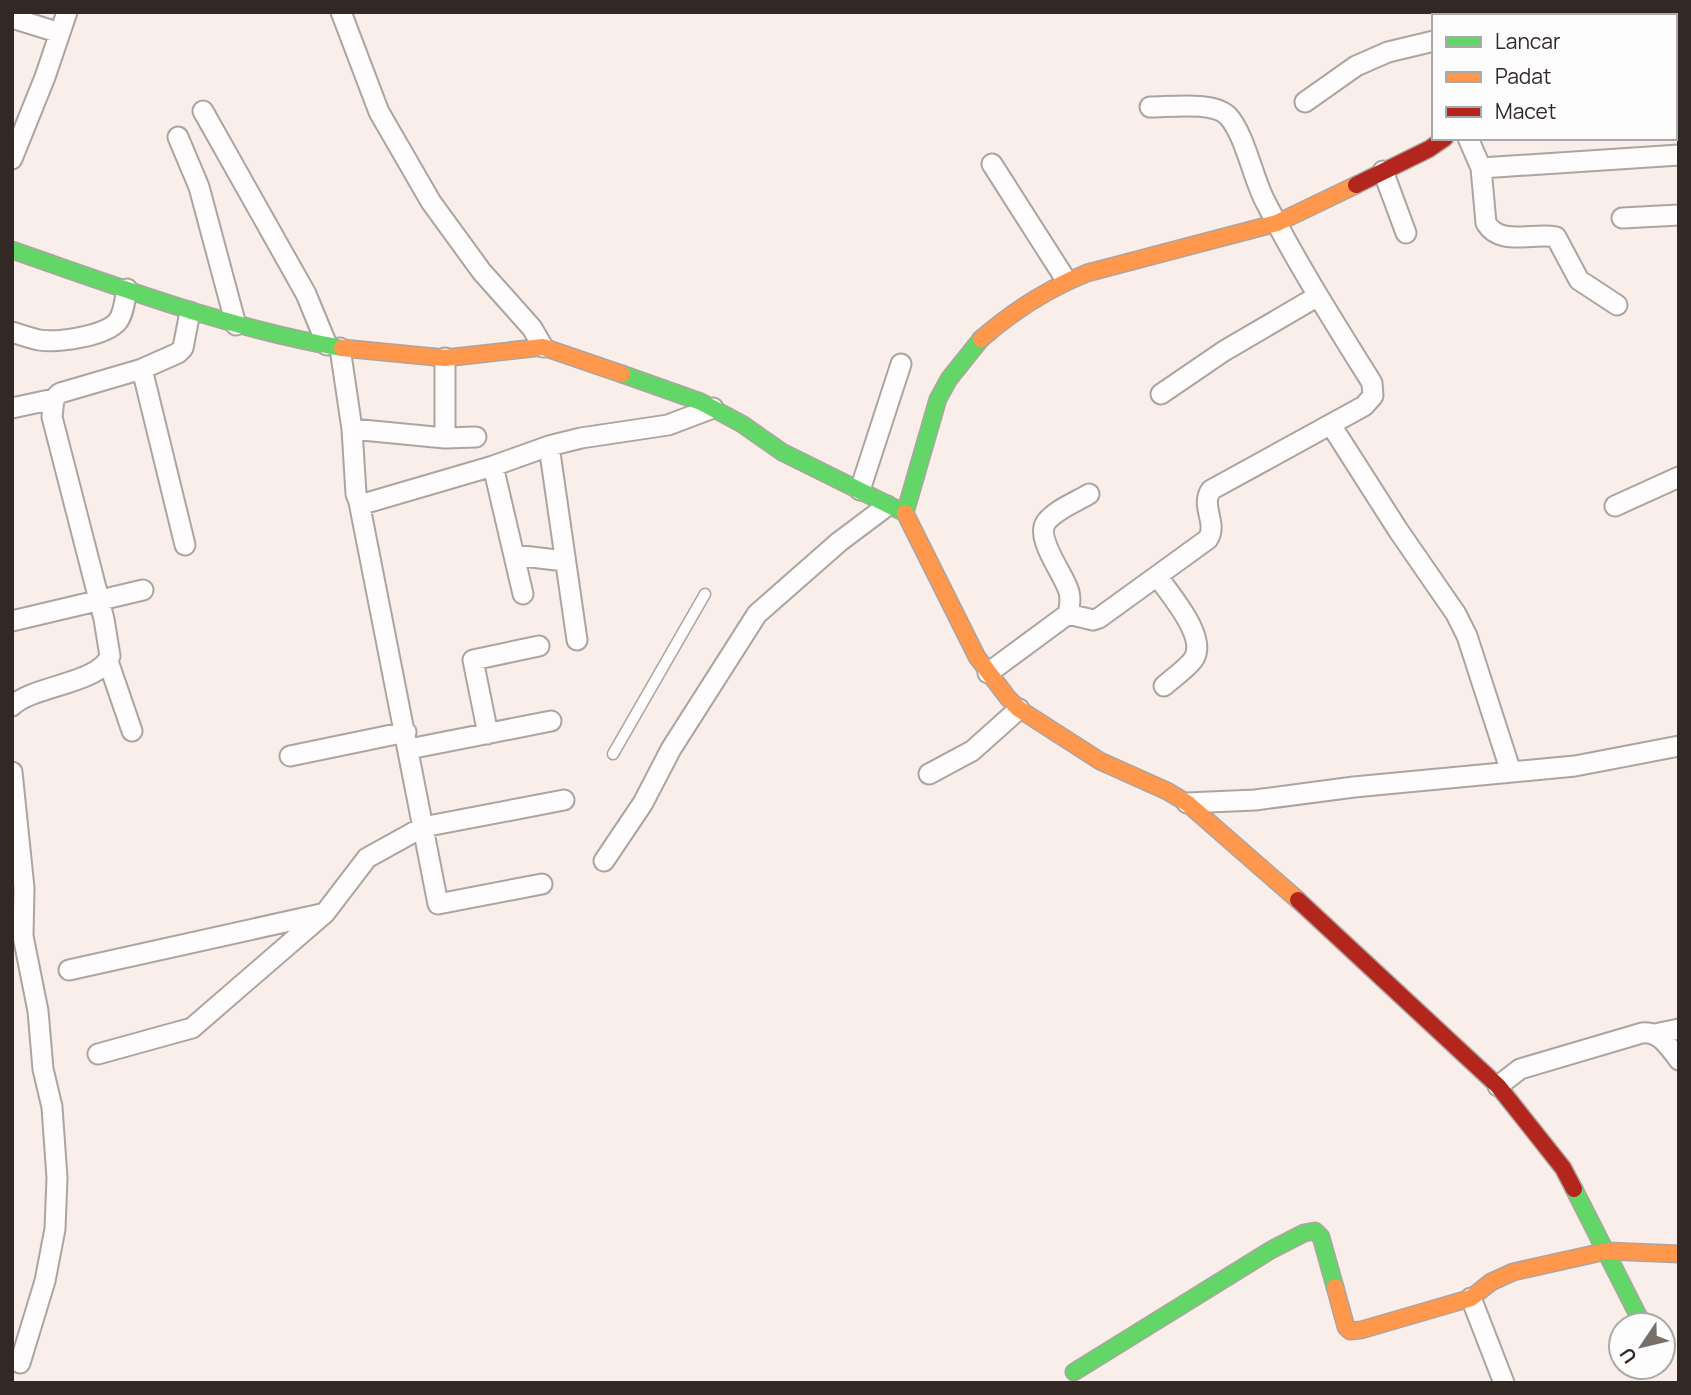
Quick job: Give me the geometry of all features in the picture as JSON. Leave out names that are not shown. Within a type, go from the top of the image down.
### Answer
[{"type":"street","points":[[12,159],[67,12]]},
{"type":"street","points":[[341,12],[379,112],[430,202],[482,272],[532,328],[543,347]]},
{"type":"street","points":[[12,18],[60,33]]},
{"type":"street","points":[[1306,102],[1356,66],[1388,52],[1432,41]]},
{"type":"street","points":[[1068,614],[1093,620],[1098,618],[1158,577],[1208,539],[1212,532],[1207,503],[1211,490],[1331,425],[1370,401],[1374,390],[1277,223],[1262,194],[1236,128],[1227,115],[1209,107],[1150,107]]},
{"type":"street","points":[[203,111],[333,346],[352,429],[356,494],[408,741],[438,904],[542,884]]},
{"type":"street","points":[[178,137],[199,187],[236,325]]},
{"type":"street","points":[[604,861],[643,803],[671,750],[757,614],[839,542],[896,510],[915,489],[937,399],[958,364],[979,339],[1066,280],[1277,223],[1429,149],[1442,140]]},
{"type":"street","points":[[1469,140],[1481,168],[1486,223],[1490,230],[1498,236],[1556,237],[1579,280],[1617,305]]},
{"type":"street","points":[[1481,168],[1679,155]]},
{"type":"street","points":[[992,164],[1066,280]]},
{"type":"street","points":[[1383,171],[1406,233]]},
{"type":"street","points":[[1622,218],[1679,215]]},
{"type":"street","points":[[12,250],[190,312],[333,346],[445,358],[543,347],[676,392],[713,408],[742,424],[782,452],[896,510],[977,657],[1007,698],[1019,709],[1100,761],[1167,791],[1187,803],[1306,907],[1498,1086],[1563,1168],[1636,1311]]},
{"type":"street","points":[[12,332],[41,340],[102,332],[121,317],[127,289]]},
{"type":"street","points":[[1161,394],[1224,351],[1318,296]]},
{"type":"street","points":[[12,408],[54,399],[72,388],[142,369],[181,351],[190,312]]},
{"type":"street","points":[[445,358],[445,438]]},
{"type":"street","points":[[860,490],[901,364]]},
{"type":"street","points":[[142,369],[186,545]]},
{"type":"street","points":[[54,399],[52,417],[110,651],[108,661],[132,731]]},
{"type":"street","points":[[359,502],[367,503],[493,466],[549,446],[580,438],[668,425],[713,408]]},
{"type":"street","points":[[1331,425],[1456,614],[1467,636],[1511,772]]},
{"type":"street","points":[[352,429],[445,438],[476,438]]},
{"type":"street","points":[[549,446],[577,640]]},
{"type":"street","points":[[493,466],[523,594]]},
{"type":"street","points":[[1615,506],[1679,477]]},
{"type":"street","points":[[988,673],[1068,614],[1069,592],[1046,545],[1044,523],[1089,494]]},
{"type":"street","points":[[514,555],[565,561]]},
{"type":"street","points":[[1158,577],[1191,625],[1198,649],[1194,659],[1164,686]]},
{"type":"street","points":[[12,621],[143,590]]},
{"type":"street","points":[[488,734],[473,660],[539,646]]},
{"type":"street","points":[[12,706],[26,698],[98,671],[108,661]]},
{"type":"street","points":[[929,774],[972,751],[1019,709]]},
{"type":"street","points":[[289,756],[488,734],[551,721]]},
{"type":"street","points":[[1187,803],[1255,800],[1354,787],[1574,766],[1679,746]]},
{"type":"street","points":[[12,772],[24,888],[23,936],[38,1011],[43,1069],[52,1107],[57,1178],[55,1228],[45,1281],[20,1363]]},
{"type":"street","points":[[98,1054],[192,1028],[326,913],[367,858],[423,827],[564,800]]},
{"type":"street","points":[[69,970],[326,913]]},
{"type":"street","points":[[1498,1086],[1520,1069],[1642,1033],[1655,1034],[1679,1029]]},
{"type":"street","points":[[1655,1034],[1679,1060]]},
{"type":"street","points":[[1074,1372],[1271,1250],[1304,1233],[1315,1231],[1321,1237],[1346,1327],[1350,1331],[1361,1331],[1471,1298],[1491,1282],[1513,1272],[1607,1251],[1679,1255]]},
{"type":"street","points":[[1471,1298],[1504,1383]]},
{"type":"lane","points":[[613,754],[705,594]]},
{"type":"traffic: fast","points":[[12,250],[216,318],[342,348]]},
{"type":"traffic: fast","points":[[622,374],[701,402],[742,424],[782,452],[905,513],[938,399],[949,379],[981,339]]},
{"type":"traffic: fast","points":[[1574,1189],[1636,1311]]},
{"type":"traffic: fast","points":[[1074,1372],[1271,1250],[1304,1233],[1315,1231],[1321,1237],[1335,1287]]},
{"type":"traffic: slow","points":[[981,339],[1031,302],[1087,273],[1277,223],[1356,185]]},
{"type":"traffic: slow","points":[[342,348],[445,358],[543,347],[622,374]]},
{"type":"traffic: slow","points":[[905,513],[977,657],[1019,709],[1100,761],[1167,791],[1187,803],[1298,900]]},
{"type":"traffic: slow","points":[[1335,1287],[1346,1327],[1350,1331],[1361,1330],[1471,1298],[1491,1282],[1513,1272],[1607,1251],[1679,1254]]},
{"type":"traffic: jam","points":[[1356,185],[1442,140]]},
{"type":"traffic: jam","points":[[1298,900],[1498,1086],[1563,1168],[1574,1189]]}]
